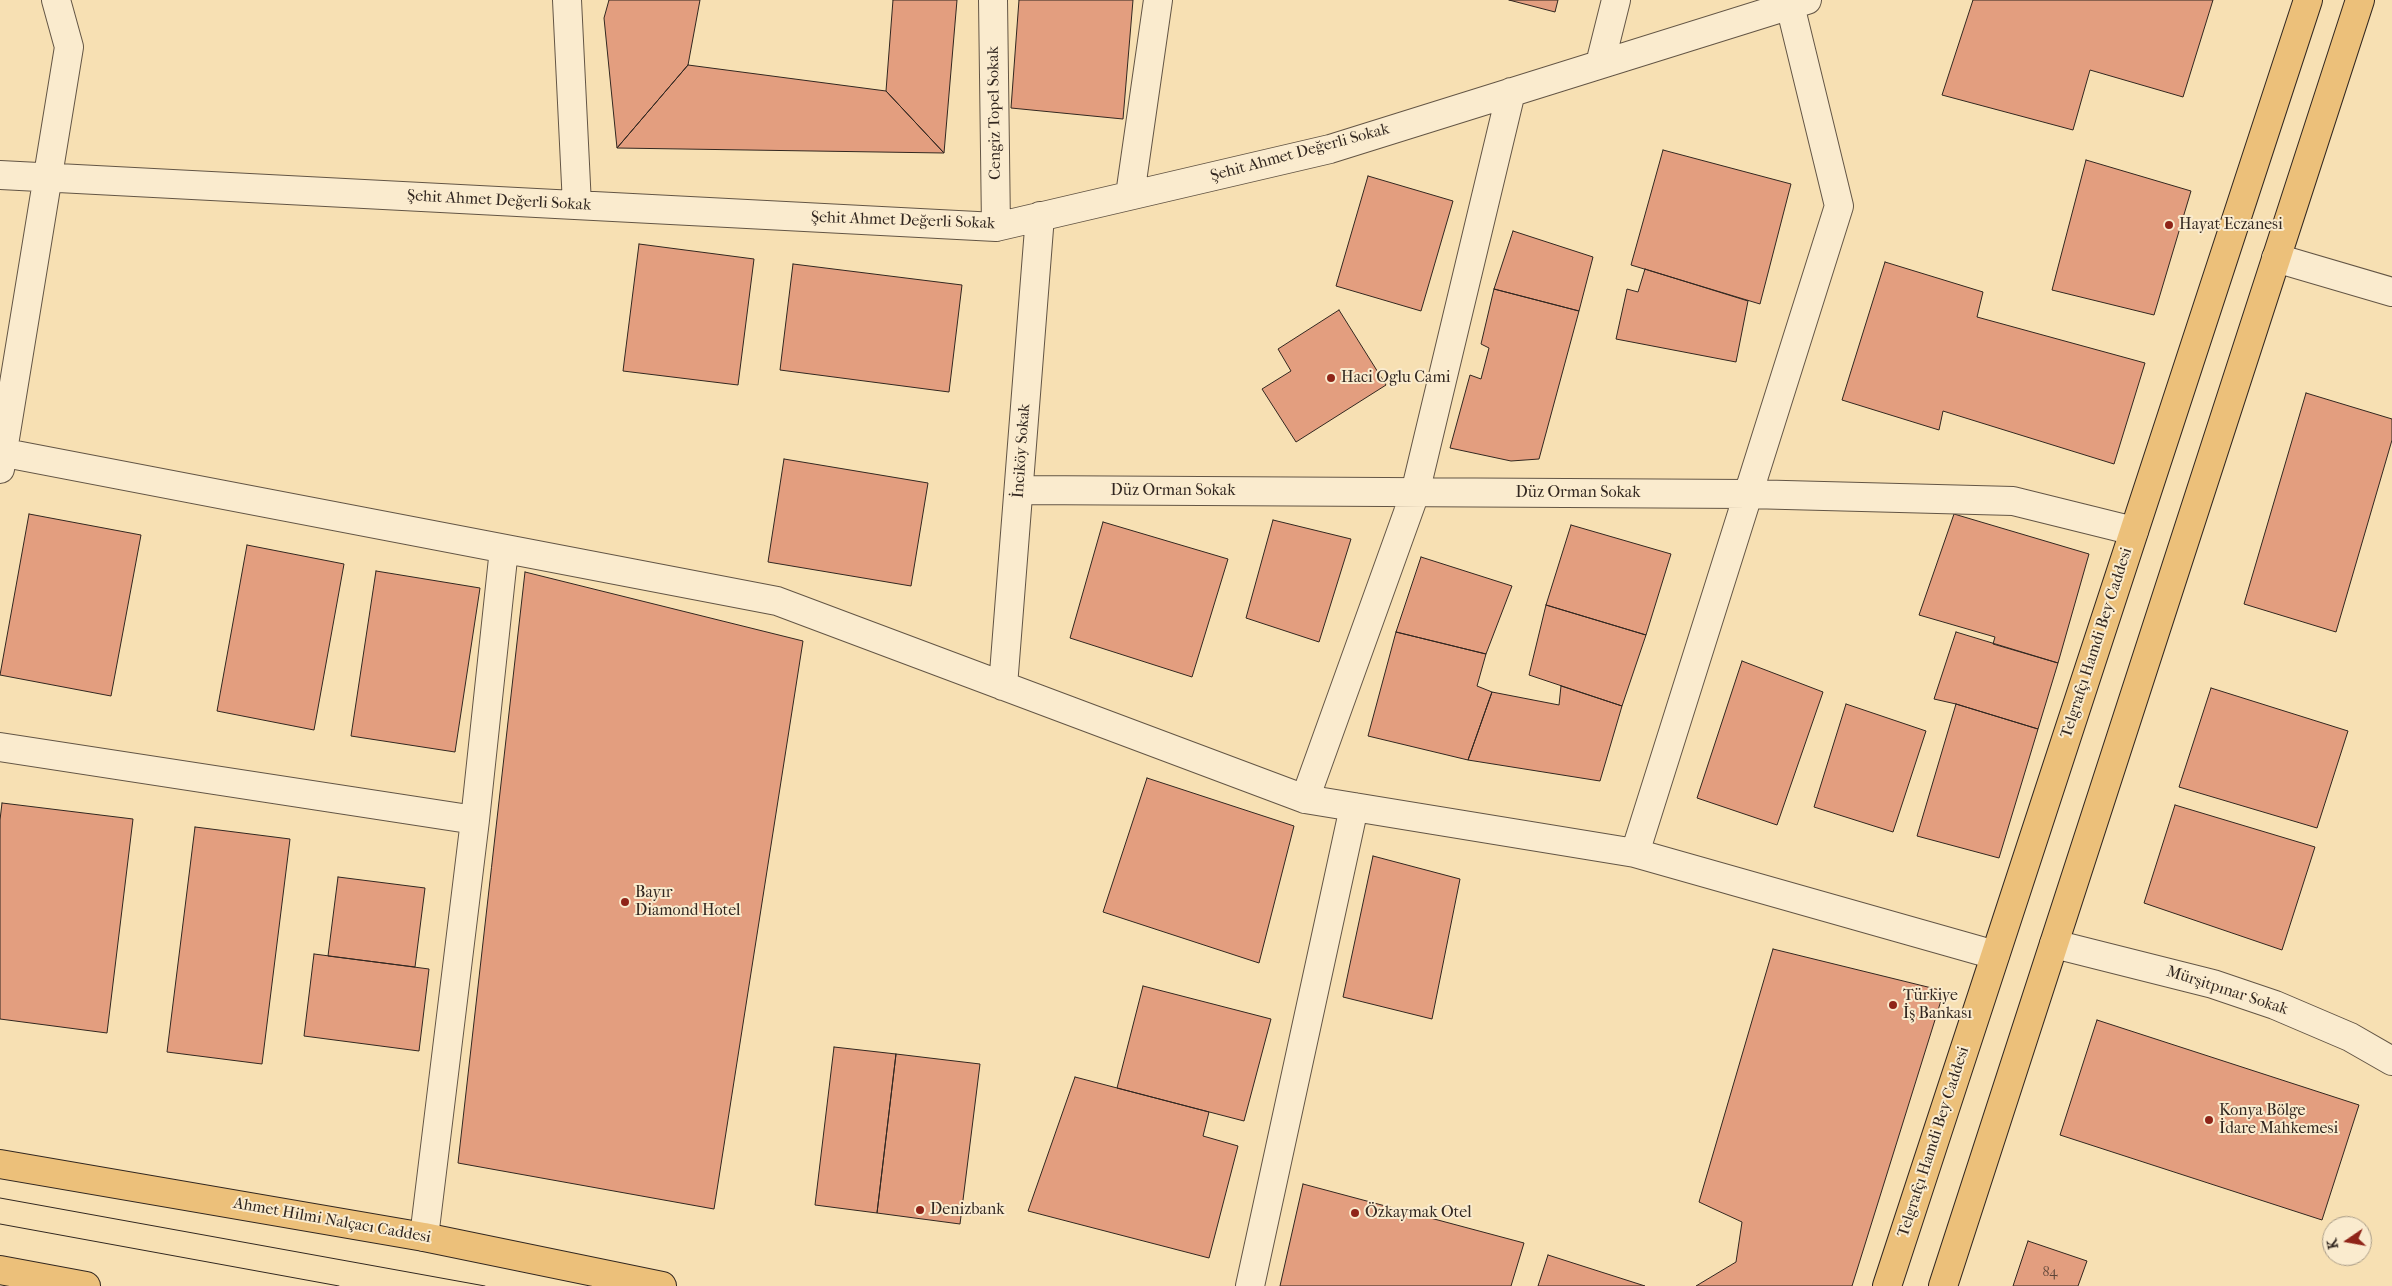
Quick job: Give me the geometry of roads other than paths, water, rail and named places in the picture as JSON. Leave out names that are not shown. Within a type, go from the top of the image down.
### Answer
[{"type":"main road","name":"Telgrafçı Hamdi Bey Caddesi","points":[[1887,1286],[2308,0]]},
{"type":"main road","points":[[1943,1286],[2360,0]]},
{"type":"main road","name":"Ahmet Hilmi Nalçacı Caddesi","points":[[0,1164],[424,1237],[662,1286]]},
{"type":"main road","points":[[0,1270],[86,1286]]},
{"type":"street","points":[[56,0],[69,47],[1,458],[504,549],[777,601],[1305,798],[1635,853],[1995,955]]},
{"type":"street","points":[[567,0],[578,205]]},
{"type":"street","name":"Cengiz Topel Sokak","points":[[993,0],[996,227]]},
{"type":"street","points":[[1130,195],[1158,0]]},
{"type":"street","points":[[1600,64],[1616,0]]},
{"type":"street","points":[[1635,853],[1839,206],[1798,2]]},
{"type":"street","name":"Şehit Ahmet Değerli Sokak","points":[[0,175],[996,227],[1330,149],[1798,2]]},
{"type":"street","points":[[1305,798],[1415,493],[1511,92]]},
{"type":"street","name":"İnciköy Sokak","points":[[1003,686],[1040,216]]},
{"type":"street","points":[[2276,258],[2392,292]]},
{"type":"street","name":"Düz Orman Sokak","points":[[1019,490],[1748,494],[2013,501],[2134,531]]},
{"type":"street","points":[[424,1237],[475,820],[504,549]]},
{"type":"street","points":[[0,747],[475,820]]},
{"type":"street","points":[[1250,1286],[1354,807]]},
{"type":"street","name":"Mürşitpınar Sokak","points":[[2054,944],[2149,966],[2258,999],[2350,1037],[2392,1061]]},
{"type":"tram line","points":[[0,1198],[485,1286]]},
{"type":"tram line","points":[[0,1224],[339,1286]]},
{"type":"place","name":"Hayat Eczanesi","points":[[2169,225]]},
{"type":"place","name":"Haci Oglu Cami","points":[[1331,378]]},
{"type":"place","name":"Bayır Diamond Hotel","points":[[625,902]]},
{"type":"place","name":"Türkiye İş Bankası","points":[[1893,1005]]},
{"type":"place","name":"Konya Bölge İdare Mahkemesi","points":[[2209,1120]]},
{"type":"place","name":"Denizbank","points":[[920,1210]]},
{"type":"place","name":"Özkaymak Otel","points":[[1355,1213]]}]
